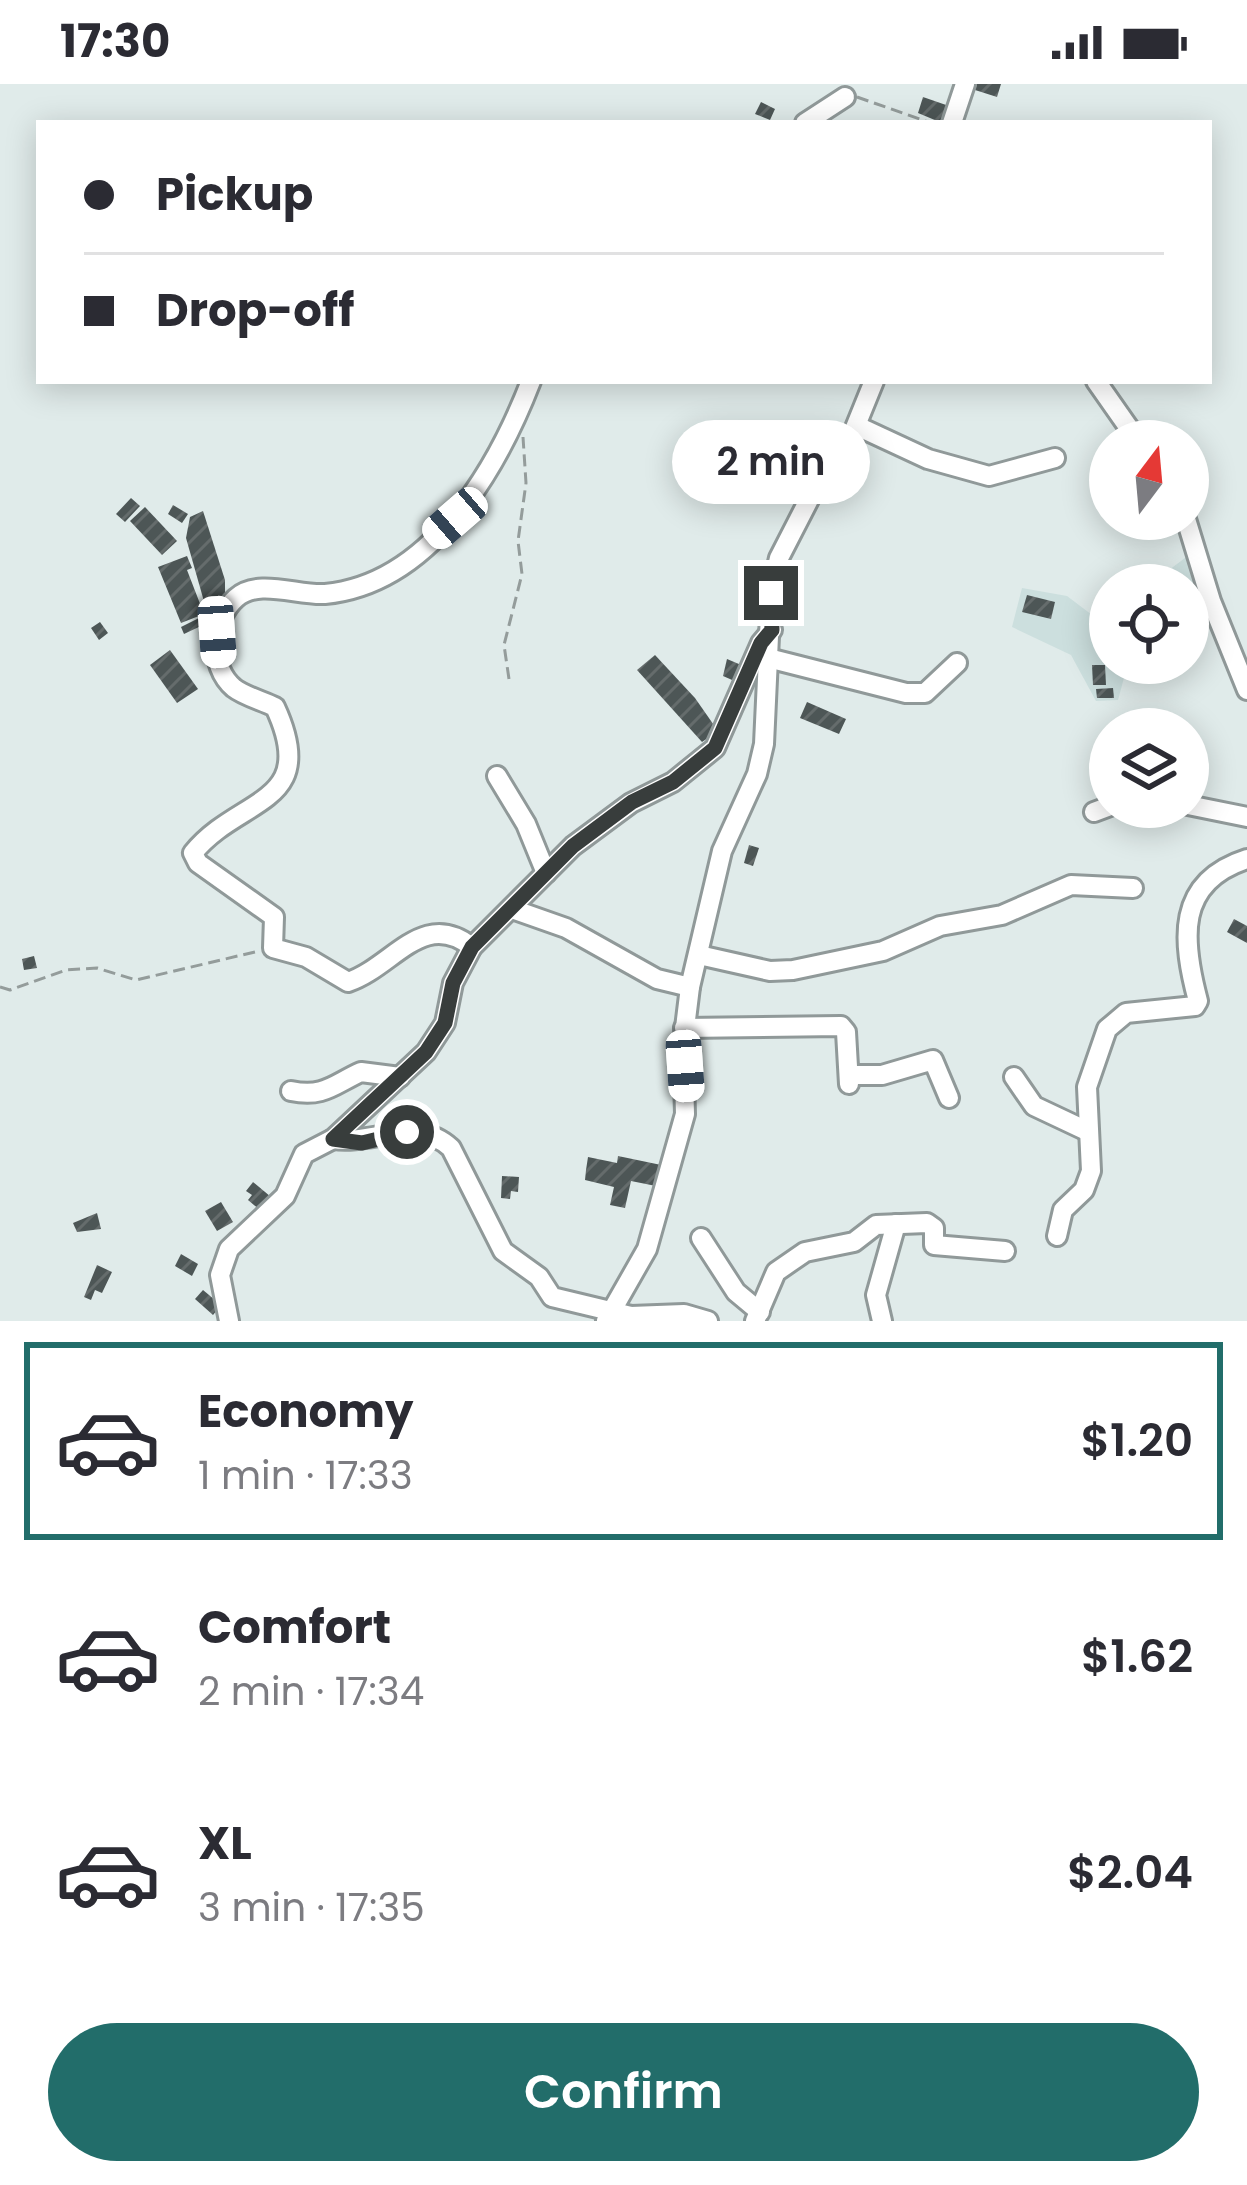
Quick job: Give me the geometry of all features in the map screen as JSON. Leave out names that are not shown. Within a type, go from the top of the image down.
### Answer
[{"type":"street","points":[[953,120],[965,84]]},
{"type":"street","points":[[810,120],[845,97]]},
{"type":"street","points":[[472,947],[448,934],[423,934],[349,982],[306,957],[273,948],[274,917],[198,863],[193,853],[206,838],[274,796],[287,770],[287,740],[275,707],[234,689],[219,668],[220,617],[238,595],[256,588],[326,594],[376,579],[413,553],[455,518],[486,478],[529,384]]},
{"type":"street","points":[[609,1314],[635,1279],[675,1157],[687,1102],[684,1028],[690,987],[722,851],[758,774],[772,659],[771,593],[779,559],[816,486],[847,450],[873,384]]},
{"type":"street","points":[[1098,384],[1123,420]]},
{"type":"street","points":[[857,426],[928,459],[989,476],[1055,458]]},
{"type":"street","points":[[1192,540],[1211,602],[1247,690]]},
{"type":"street","points":[[229,1321],[220,1275],[229,1249],[285,1196],[304,1154],[333,1139],[400,1077],[445,1023],[453,983],[472,947],[546,873],[632,802],[673,782],[715,748],[761,643],[772,630]]},
{"type":"street","points":[[772,659],[906,693],[925,692],[957,663]]},
{"type":"street","points":[[496,776],[526,824],[546,873]]},
{"type":"street","points":[[1209,809],[1247,817]]},
{"type":"street","points":[[1057,1236],[1063,1210],[1084,1190],[1091,1171],[1087,1087],[1107,1029],[1126,1012],[1195,1006],[1184,942],[1189,916],[1212,875],[1247,859]]},
{"type":"street","points":[[699,955],[770,971],[793,970],[883,951],[940,926],[1002,915],[1071,885],[1133,888]]},
{"type":"street","points":[[512,909],[566,928],[657,979],[690,987]]},
{"type":"street","points":[[684,1028],[841,1026],[846,1031],[849,1080],[933,1060],[949,1098]]},
{"type":"street","points":[[291,1090],[313,1096],[340,1088],[361,1072],[400,1077]]},
{"type":"street","points":[[1014,1077],[1034,1106],[1087,1131]]},
{"type":"street","points":[[333,1139],[362,1143],[407,1132],[440,1138],[451,1148],[503,1251],[539,1277],[552,1298],[609,1314],[684,1314],[708,1321]]},
{"type":"street","points":[[882,1321],[876,1295],[896,1224]]},
{"type":"street","points":[[701,1238],[758,1317],[770,1282],[786,1262],[805,1252],[854,1242],[876,1225],[933,1225],[938,1247],[1005,1251]]},
{"type":"path","points":[[845,97],[871,98],[925,120]]},
{"type":"path","points":[[508,679],[504,645],[522,574],[521,405]]},
{"type":"path","points":[[0,987],[10,990],[66,970],[97,968],[136,980],[273,948]]},
{"type":"shaded area","points":[[1022,588],[1067,596],[1089,613],[1089,684],[1122,684],[1118,700],[1096,701],[1071,655],[1012,627]]},
{"type":"building","points":[[977,84],[1001,84],[997,97],[975,90]]},
{"type":"building","points":[[923,97],[949,106],[943,120],[918,113]]},
{"type":"building","points":[[761,102],[775,109],[770,120],[755,114]]},
{"type":"building","points":[[131,498],[140,506],[125,522],[116,514]]},
{"type":"building","points":[[173,505],[188,514],[182,523],[168,514]]},
{"type":"building","points":[[145,507],[177,541],[162,555],[130,521]]},
{"type":"building","points":[[203,511],[225,580],[225,603],[207,612],[186,538],[190,517]]},
{"type":"building","points":[[187,556],[192,568],[187,570],[204,614],[181,623],[158,567]]},
{"type":"building","points":[[1027,595],[1055,602],[1051,619],[1022,612]]},
{"type":"building","points":[[199,618],[203,625],[184,634],[181,627]]},
{"type":"building","points":[[100,622],[108,633],[99,640],[91,628]]},
{"type":"building","points":[[170,650],[198,689],[177,703],[150,665]]},
{"type":"building","points":[[655,655],[718,731],[702,742],[637,670]]},
{"type":"building","points":[[727,659],[746,667],[739,683],[723,676]]},
{"type":"building","points":[[1113,688],[1114,698],[1097,698],[1096,689]]},
{"type":"building","points":[[807,702],[846,719],[839,734],[800,718]]},
{"type":"building","points":[[749,845],[759,848],[753,866],[744,863]]},
{"type":"building","points":[[1234,919],[1247,926],[1247,943],[1227,932]]},
{"type":"building","points":[[34,956],[37,968],[24,970],[22,959]]},
{"type":"building","points":[[618,1156],[666,1166],[661,1187],[631,1181],[625,1208],[610,1205],[614,1187],[585,1180],[588,1157],[617,1163]]},
{"type":"building","points":[[502,1176],[519,1177],[518,1192],[511,1191],[510,1199],[501,1198]]},
{"type":"building","points":[[253,1182],[271,1197],[260,1210],[248,1200],[252,1195],[246,1191]]},
{"type":"building","points":[[221,1202],[233,1222],[217,1231],[205,1211]]},
{"type":"building","points":[[97,1213],[101,1229],[77,1232],[73,1223]]},
{"type":"building","points":[[181,1254],[198,1264],[192,1276],[175,1266]]},
{"type":"building","points":[[97,1265],[112,1272],[102,1293],[95,1290],[91,1300],[84,1297]]},
{"type":"building","points":[[203,1290],[221,1305],[213,1315],[195,1299]]},
{"type":"route","points":[[407,1132],[362,1143],[333,1139],[426,1052],[445,1023],[453,983],[472,947],[573,846],[632,802],[673,782],[715,748],[761,643],[772,630],[771,593]]}]
